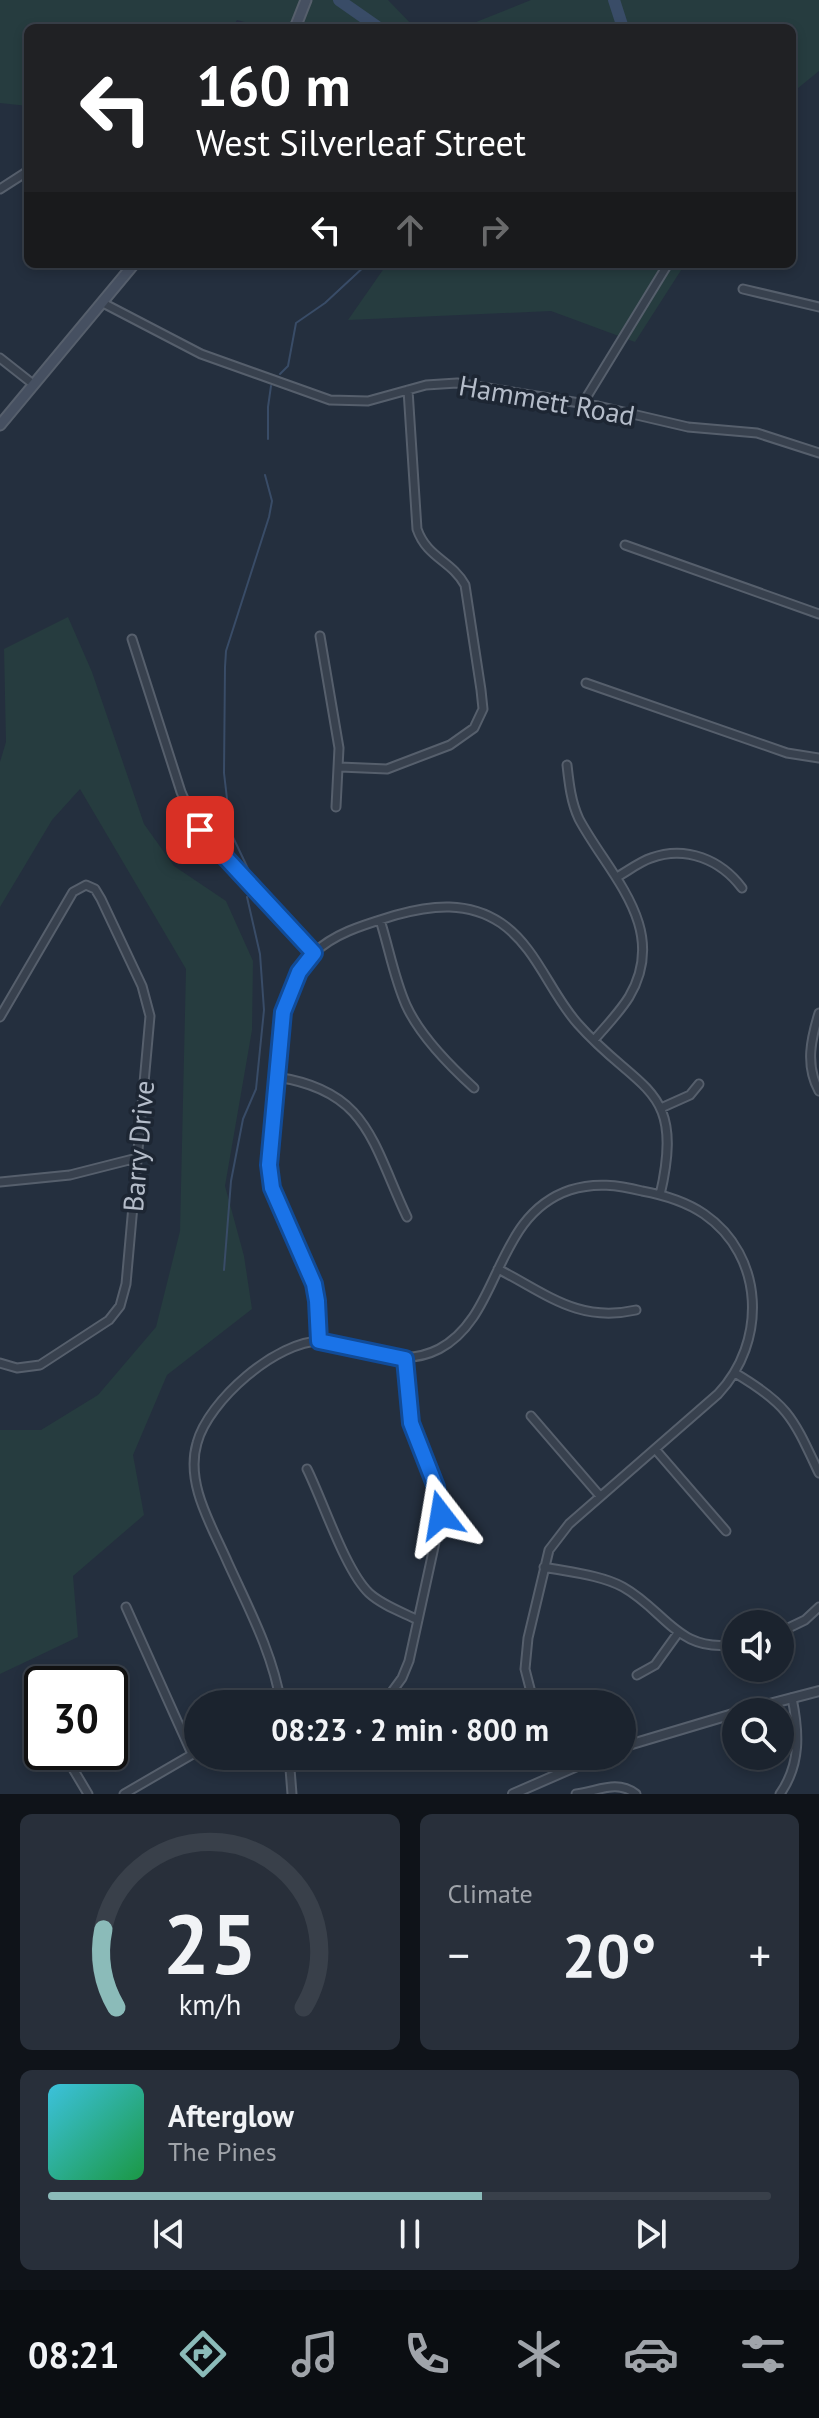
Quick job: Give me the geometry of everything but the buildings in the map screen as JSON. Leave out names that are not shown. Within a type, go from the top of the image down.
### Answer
[{"type":"main road","points":[[296,24],[306,0]]},
{"type":"main road","points":[[0,425],[131,268]]},
{"type":"street","points":[[0,189],[24,174]]},
{"type":"street","points":[[583,403],[666,268]]},
{"type":"street","points":[[743,289],[819,307]]},
{"type":"street","name":"Hammett Road","points":[[103,303],[201,354],[322,397],[361,402],[426,385],[457,383],[583,403],[687,426],[757,433],[819,453]]},
{"type":"street","points":[[0,358],[33,384]]},
{"type":"street","points":[[340,767],[387,769],[423,757],[450,745],[474,728],[483,709],[465,585],[458,571],[427,550],[417,529],[408,390]]},
{"type":"street","points":[[625,545],[819,614]]},
{"type":"street","points":[[320,636],[339,748],[336,807]]},
{"type":"street","points":[[132,639],[181,792],[192,817],[314,953]]},
{"type":"street","points":[[586,683],[787,753],[819,758]]},
{"type":"street","points":[[567,765],[576,811],[632,902],[641,942],[640,964],[629,997],[594,1040]]},
{"type":"street","points":[[617,877],[651,858],[685,854],[717,864],[733,876],[742,888]]},
{"type":"street","name":"Barry Drive","points":[[0,1017],[68,900],[77,888],[87,885],[95,889],[146,996],[150,1034],[126,1284],[118,1310],[104,1324],[40,1365],[17,1368],[0,1363]]},
{"type":"street","points":[[319,1341],[314,1284],[270,1176],[276,1077],[285,1003],[299,972],[314,953],[345,932],[417,909],[442,906],[468,909],[494,919],[522,943],[569,1013],[646,1087],[661,1108],[669,1141],[660,1195]]},
{"type":"street","points":[[380,920],[412,1017],[474,1088]]},
{"type":"street","points":[[819,1013],[809,1062],[819,1091]]},
{"type":"street","points":[[276,1077],[320,1086],[352,1108],[365,1127],[407,1217]]},
{"type":"street","points":[[661,1108],[690,1095],[699,1084]]},
{"type":"street","points":[[0,1182],[70,1175],[137,1158]]},
{"type":"street","points":[[278,1690],[263,1640],[196,1484],[194,1460],[204,1421],[223,1396],[285,1351],[319,1341],[405,1359],[438,1349],[459,1335],[473,1317],[527,1219],[542,1205],[581,1187],[604,1185],[660,1195],[685,1203],[713,1220],[731,1241],[745,1267],[752,1294],[753,1322],[747,1349],[735,1373],[718,1394],[600,1496],[558,1536],[549,1550],[525,1655],[529,1690]]},
{"type":"street","points":[[498,1269],[584,1312],[610,1315],[636,1310]]},
{"type":"street","points":[[393,1690],[405,1672],[439,1528],[440,1507],[436,1487],[411,1423],[405,1359]]},
{"type":"street","points":[[735,1373],[763,1390],[786,1411],[819,1473]]},
{"type":"street","points":[[531,1416],[600,1496]]},
{"type":"street","points":[[655,1449],[726,1531]]},
{"type":"street","points":[[307,1469],[349,1563],[363,1586],[377,1599],[418,1620]]},
{"type":"street","points":[[544,1567],[620,1585],[678,1633],[690,1640],[722,1645]]},
{"type":"street","points":[[126,1607],[184,1729]]},
{"type":"street","points":[[794,1625],[819,1607]]},
{"type":"street","points":[[637,1675],[655,1665],[678,1633]]},
{"type":"street","points":[[792,1698],[819,1691]]},
{"type":"street","points":[[794,1708],[798,1727],[794,1762]]},
{"type":"street","points":[[636,1743],[722,1717]]},
{"type":"street","points":[[124,1794],[184,1759]]},
{"type":"street","points":[[74,1770],[88,1794]]},
{"type":"street","points":[[290,1770],[292,1794]]},
{"type":"street","points":[[780,1794],[792,1770]]},
{"type":"street","points":[[513,1794],[563,1771]]},
{"type":"street","points":[[576,1794],[606,1786],[629,1789],[636,1794]]},
{"type":"green space","points":[[0,0],[388,0],[411,24],[252,24],[237,20],[234,24],[24,24],[24,106],[0,103]]},
{"type":"green space","points":[[531,0],[819,0],[819,71],[796,90],[796,24],[471,24]]},
{"type":"green space","points":[[384,268],[682,268],[635,342],[551,311],[348,320]]},
{"type":"green space","points":[[68,617],[92,672],[144,824],[174,866],[226,901],[253,961],[252,1030],[225,1186],[244,1256],[252,1309],[167,1375],[133,1455],[144,1515],[73,1576],[78,1637],[0,1674],[0,1430],[41,1430],[98,1395],[156,1327],[180,1231],[186,969],[80,789],[52,820],[0,907],[0,762],[6,742],[4,649]]},
{"type":"waterway","points":[[339,0],[373,24]]},
{"type":"waterway","points":[[614,0],[622,24]]},
{"type":"waterway","points":[[280,374],[288,366],[296,323],[325,303],[363,268]]},
{"type":"waterway","points":[[268,439],[271,386]]},
{"type":"waterway","points":[[252,877],[231,833],[224,773],[225,667],[226,651],[269,517],[272,501],[265,475]]},
{"type":"waterway","points":[[224,1270],[231,1181],[243,1119],[256,1089],[264,1010],[260,954],[247,897]]},
{"type":"route","points":[[200,830],[314,953],[299,972],[283,1012],[270,1145],[272,1188],[314,1284],[319,1341],[405,1359],[411,1423],[436,1487],[441,1515]]}]
